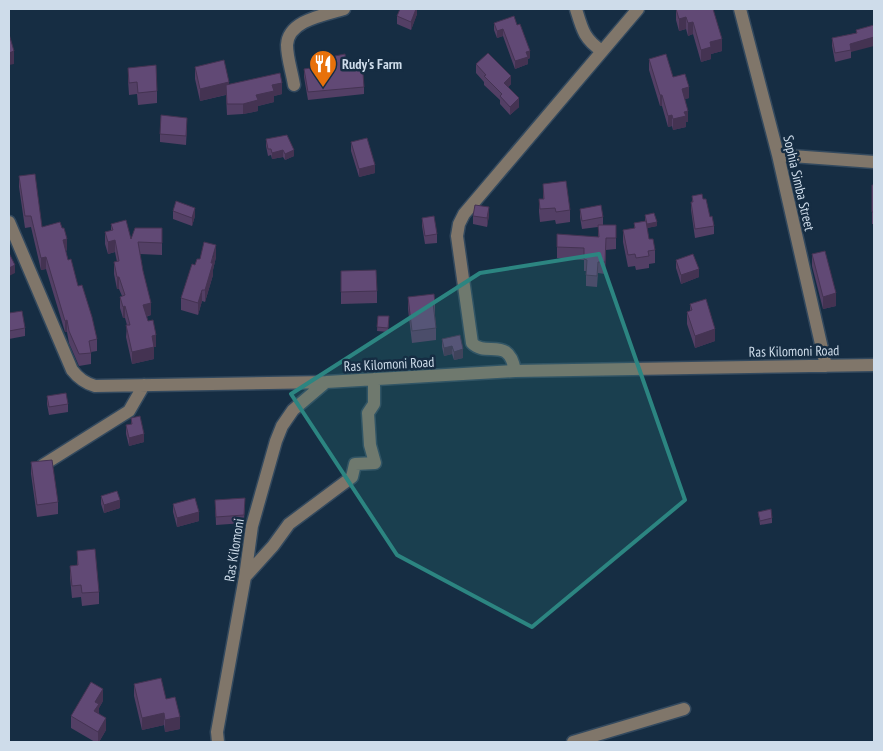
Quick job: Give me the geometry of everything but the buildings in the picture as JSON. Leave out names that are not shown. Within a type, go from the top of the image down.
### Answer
[{"type":"street","points":[[294,85],[287,46],[292,30],[306,21],[344,9]]},
{"type":"street","points":[[576,9],[583,32],[591,43],[602,52]]},
{"type":"street","points":[[515,372],[514,363],[507,353],[502,350],[477,347],[472,343],[457,236],[459,224],[464,214],[638,9]]},
{"type":"street","name":"Sophia Simba Street","points":[[740,9],[778,155],[826,366]]},
{"type":"street","points":[[778,155],[874,162]]},
{"type":"street","name":"Ras Kilomoni Road","points":[[9,222],[72,370],[78,378],[95,386],[326,382],[515,372],[874,365]]},
{"type":"street","points":[[245,578],[289,524],[352,477],[355,464],[375,463],[370,445],[368,412],[374,404],[374,379]]},
{"type":"street","name":"Ras Kilomoni","points":[[218,742],[217,732],[245,578],[252,526],[276,441],[282,426],[293,410],[326,382]]},
{"type":"street","points":[[44,465],[129,411],[144,385]]},
{"type":"street","points":[[573,742],[684,709]]},
{"type":"highlighted area","points":[[599,254],[685,500],[532,627],[397,555],[291,394],[480,273]]},
{"type":"place","name":"Rudy's Farm","points":[[323,88]]}]
